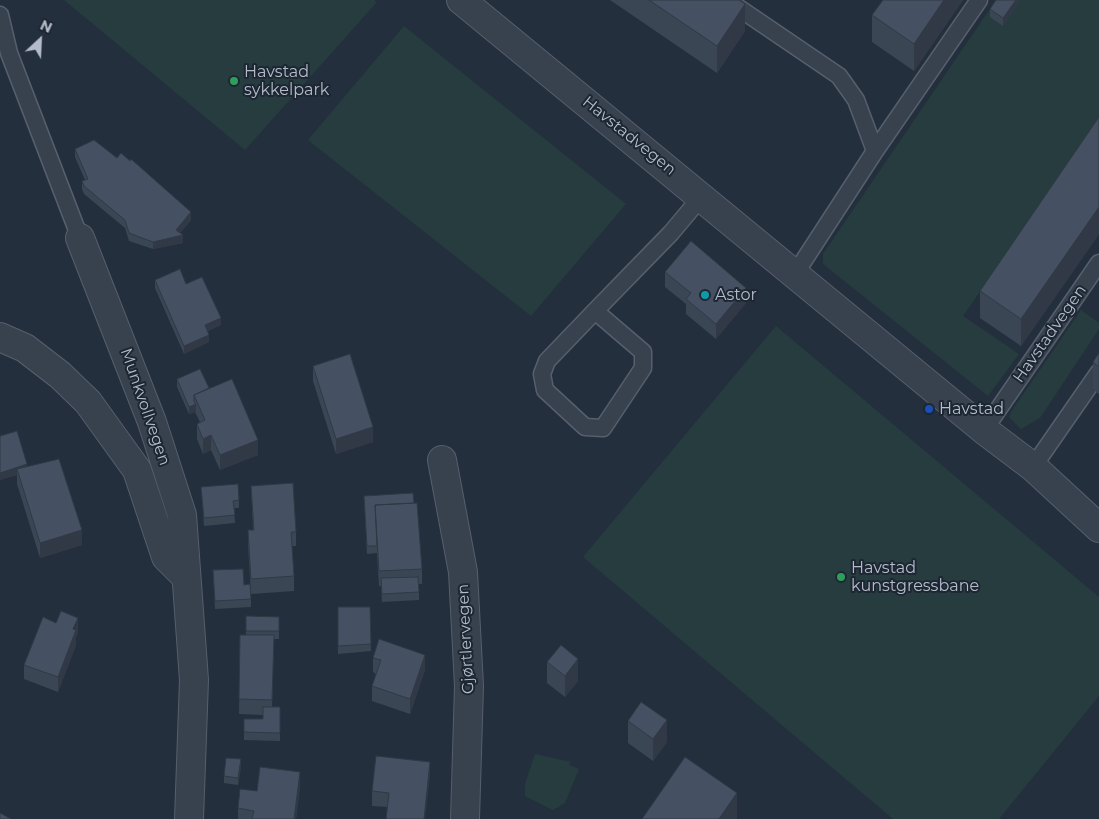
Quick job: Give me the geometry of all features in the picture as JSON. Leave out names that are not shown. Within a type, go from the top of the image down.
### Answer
[{"type":"street","name":"Havstadvegen","points":[[462,0],[984,430],[1032,467],[1075,504],[1099,528]]},
{"type":"street","name":"Munkvollvegen","points":[[80,238],[146,405],[182,515],[194,680],[189,819]]},
{"type":"street","points":[[0,337],[25,348],[60,375],[88,402],[137,470],[166,557],[186,577]]},
{"type":"street","name":"Gjørtlervegen","points":[[442,460],[462,572],[469,686],[465,819]]},
{"type":"street","name":"Havstadvegen","points":[[1075,504],[1099,518]]},
{"type":"lane","points":[[727,0],[839,76],[856,100],[875,151]]},
{"type":"lane","points":[[795,274],[875,151],[979,0]]},
{"type":"lane","name":"Munkvollvegen","points":[[0,15],[9,53],[80,238]]},
{"type":"lane","points":[[595,312],[643,352],[643,368],[603,428],[585,427],[545,390],[542,374],[547,361],[671,233],[702,196]]},
{"type":"lane","name":"Havstadvegen","points":[[984,430],[1099,263]]},
{"type":"lane","points":[[1032,467],[1099,372]]},
{"type":"green space","name":"Havstad sykkelpark","points":[[64,0],[374,0],[377,2],[245,150]]},
{"type":"green space","points":[[996,0],[1099,0],[1099,120],[963,316],[1019,354],[988,396],[823,264],[823,254]]},
{"type":"green space","points":[[404,26],[626,204],[531,316],[308,140]]},
{"type":"green space","points":[[1081,310],[1099,323],[1099,329],[1040,418],[1021,429],[1009,417],[1013,409]]},
{"type":"green space","name":"Havstad kunstgressbane","points":[[776,326],[1099,597],[1099,696],[999,819],[893,819],[583,557]]},
{"type":"green space","points":[[535,754],[571,762],[569,765],[579,769],[565,803],[553,810],[525,796],[525,784]]},
{"type":"building","points":[[649,0],[739,0],[745,4],[717,46]]},
{"type":"building","points":[[883,0],[944,0],[914,44],[872,15]]},
{"type":"building","points":[[996,0],[1016,0],[1003,18],[990,9]]},
{"type":"building","points":[[1099,117],[1099,207],[1021,319],[980,291]]},
{"type":"building","points":[[94,140],[117,158],[121,153],[130,161],[131,159],[191,212],[176,230],[183,235],[153,242],[129,233],[125,220],[84,186],[82,181],[88,179],[75,149]]},
{"type":"building","name":"Astor","points":[[691,241],[746,288],[716,324],[686,299],[691,293],[665,272]]},
{"type":"building","points":[[180,269],[186,284],[202,277],[221,318],[205,325],[209,335],[184,346],[155,280]]},
{"type":"building","points":[[1099,353],[1099,367],[1093,362]]},
{"type":"building","points":[[350,354],[373,427],[336,439],[313,366]]},
{"type":"building","points":[[200,369],[209,388],[194,395],[194,402],[196,404],[189,407],[177,379]]},
{"type":"building","points":[[232,379],[258,440],[220,455],[211,435],[203,439],[197,424],[205,420],[194,395]]},
{"type":"building","points":[[17,431],[27,464],[0,473],[0,436]]},
{"type":"building","points":[[59,459],[82,530],[40,543],[17,469]]},
{"type":"building","points":[[293,483],[296,532],[291,532],[294,576],[251,579],[248,530],[254,530],[251,486]]},
{"type":"building","points":[[238,484],[239,500],[233,501],[235,515],[204,518],[201,487]]},
{"type":"building","points":[[413,493],[414,503],[375,505],[377,546],[367,546],[364,496]]},
{"type":"building","points":[[417,503],[422,569],[379,571],[375,505]]},
{"type":"building","points":[[243,569],[244,585],[250,584],[251,599],[215,601],[213,570]]},
{"type":"building","points":[[418,577],[419,592],[382,594],[381,578]]},
{"type":"building","points":[[338,607],[370,607],[371,644],[338,646]]},
{"type":"building","points":[[61,611],[78,618],[73,629],[76,630],[58,677],[24,665],[43,617],[56,623]]},
{"type":"building","points":[[246,616],[279,617],[279,631],[246,631]]},
{"type":"building","points":[[240,635],[274,635],[272,700],[239,699]]},
{"type":"building","points":[[379,639],[425,655],[410,699],[372,686],[381,660],[373,658]]},
{"type":"building","points":[[561,645],[578,659],[565,676],[547,662]]},
{"type":"building","points":[[641,702],[667,720],[653,739],[628,721]]},
{"type":"building","points":[[263,707],[280,707],[280,733],[244,732],[244,719],[263,719]]},
{"type":"building","points":[[376,756],[430,762],[424,819],[386,819],[389,793],[372,791]]},
{"type":"building","points":[[685,757],[737,793],[719,819],[642,819]]},
{"type":"building","points":[[226,758],[241,759],[238,778],[224,776]]},
{"type":"building","points":[[260,767],[300,772],[294,819],[252,819],[254,811],[238,808],[240,789],[257,791]]},
{"type":"building","points":[[0,813],[11,819],[0,819]]},
{"type":"place","name":"Havstad sykkelpark","points":[[234,81]]},
{"type":"place","name":"Astor","points":[[705,295]]},
{"type":"place","name":"Havstad","points":[[929,409]]},
{"type":"place","name":"Havstad kunstgressbane","points":[[841,577]]}]
